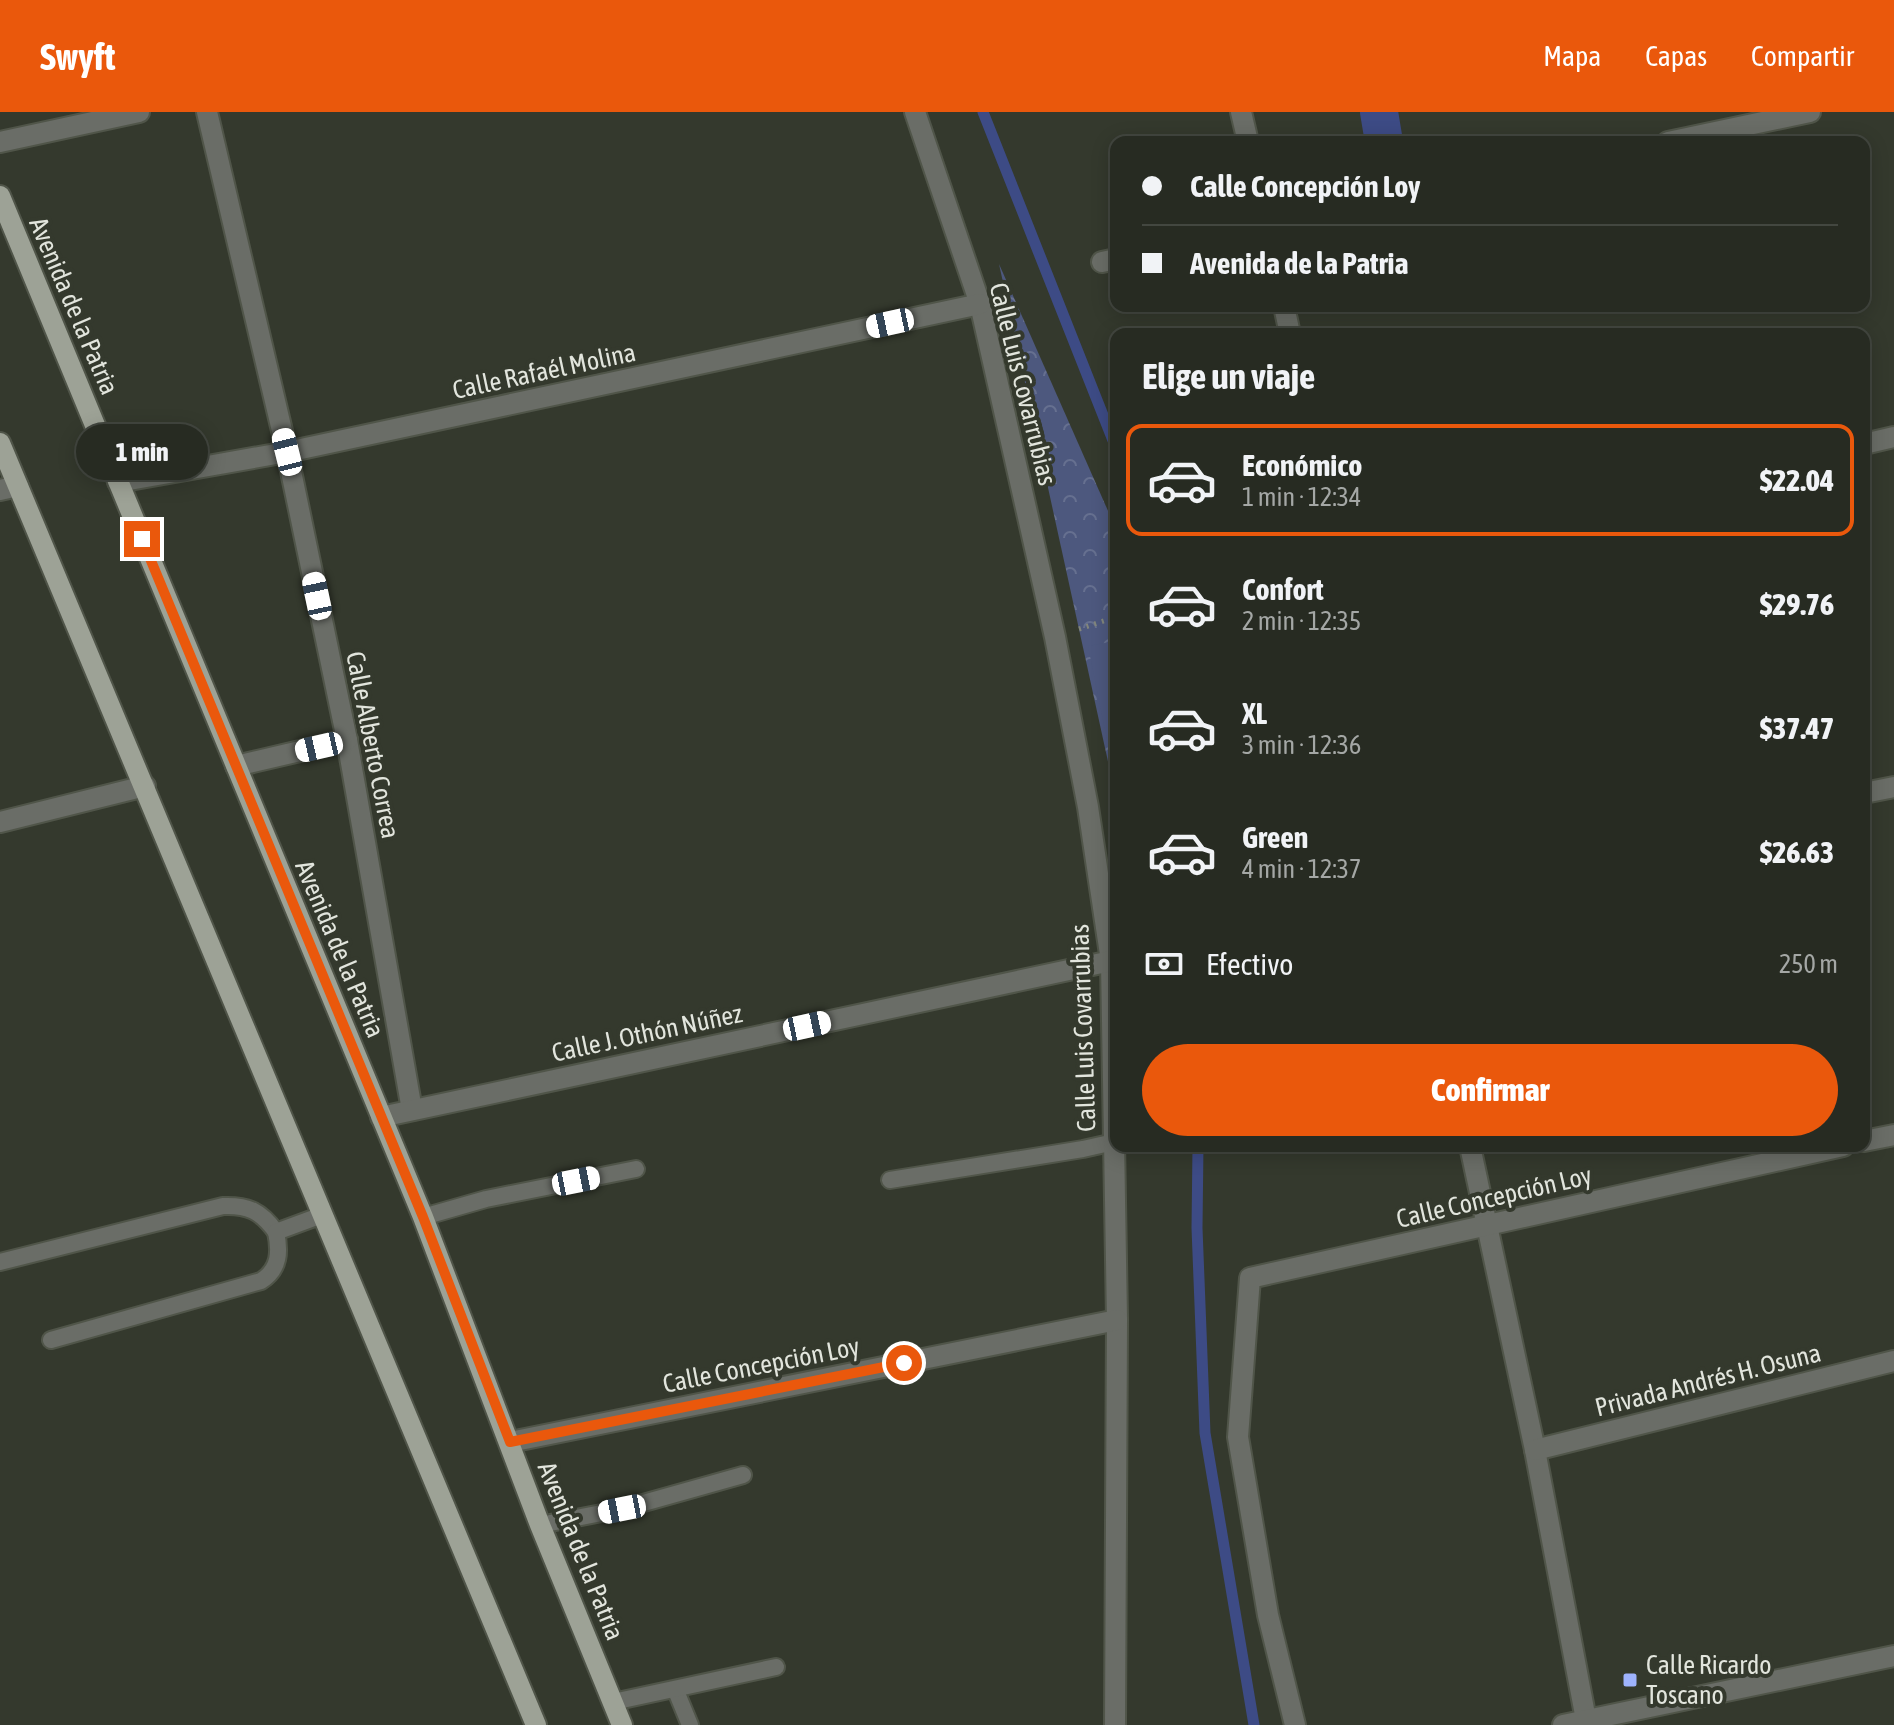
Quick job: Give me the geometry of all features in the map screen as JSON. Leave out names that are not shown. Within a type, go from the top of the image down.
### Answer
[{"type":"main road","name":"Avenida de la Patria","points":[[0,196],[423,1217],[540,1525],[622,1725]]},
{"type":"main road","points":[[0,443],[9,488],[145,786],[536,1725]]},
{"type":"street","points":[[0,142],[139,112]]},
{"type":"street","name":"Calle Alberto Correa","points":[[207,112],[287,452],[347,740],[412,1110]]},
{"type":"street","name":"Calle Luis Covarrubias","points":[[915,112],[980,304],[1055,637],[1088,807],[1110,954]]},
{"type":"street","points":[[1241,112],[1247,136]]},
{"type":"street","points":[[1696,136],[1810,112]]},
{"type":"street","name":"Calle Rafaél Molina","points":[[118,482],[287,452],[980,304]]},
{"type":"street","points":[[1870,443],[1894,437]]},
{"type":"street","points":[[236,766],[347,740]]},
{"type":"street","points":[[0,822],[145,786]]},
{"type":"street","points":[[1870,792],[1894,787]]},
{"type":"street","name":"Calle J. Othón Núñez","points":[[381,1117],[1110,961]]},
{"type":"street","points":[[1870,1140],[1894,1135]]},
{"type":"street","name":"Calle Luis Covarrubias","points":[[1114,1152],[1117,1320],[1115,1725]]},
{"type":"street","points":[[1471,1152],[1535,1450],[1587,1722]]},
{"type":"street","name":"Calle Concepción Loy","points":[[1295,1725],[1268,1615],[1238,1437],[1250,1278],[1816,1152]]},
{"type":"street","name":"Calle Concepción Loy","points":[[510,1442],[1117,1320]]},
{"type":"street","name":"Privada Andrés H. Osuna","points":[[1535,1450],[1894,1361]]},
{"type":"street","points":[[1563,1725],[1894,1656]]},
{"type":"lane","points":[[890,1180],[1110,1143]]},
{"type":"lane","points":[[423,1217],[486,1199],[636,1169]]},
{"type":"lane","points":[[0,1262],[223,1206],[250,1208],[264,1216],[276,1232],[278,1260],[273,1270],[261,1281],[51,1340]]},
{"type":"lane","points":[[276,1232],[322,1215]]},
{"type":"lane","points":[[540,1525],[622,1509],[743,1475]]},
{"type":"lane","points":[[613,1702],[676,1691],[776,1667]]},
{"type":"lane","points":[[676,1691],[690,1725]]},
{"type":"path","points":[[1055,637],[1110,619]]},
{"type":"green space","points":[[999,264],[1110,515],[1110,771]]},
{"type":"green space","points":[[1110,642],[1110,754],[1088,646]]},
{"type":"waterway","points":[[983,112],[1110,433]]},
{"type":"waterway","points":[[1379,112],[1383,136]]},
{"type":"waterway","points":[[1198,1152],[1197,1228],[1205,1433],[1254,1725]]},
{"type":"place","name":"Calle Ricardo Toscano","points":[[1630,1680]]},
{"type":"route","points":[[142,539],[423,1217],[510,1442],[904,1363]]}]
